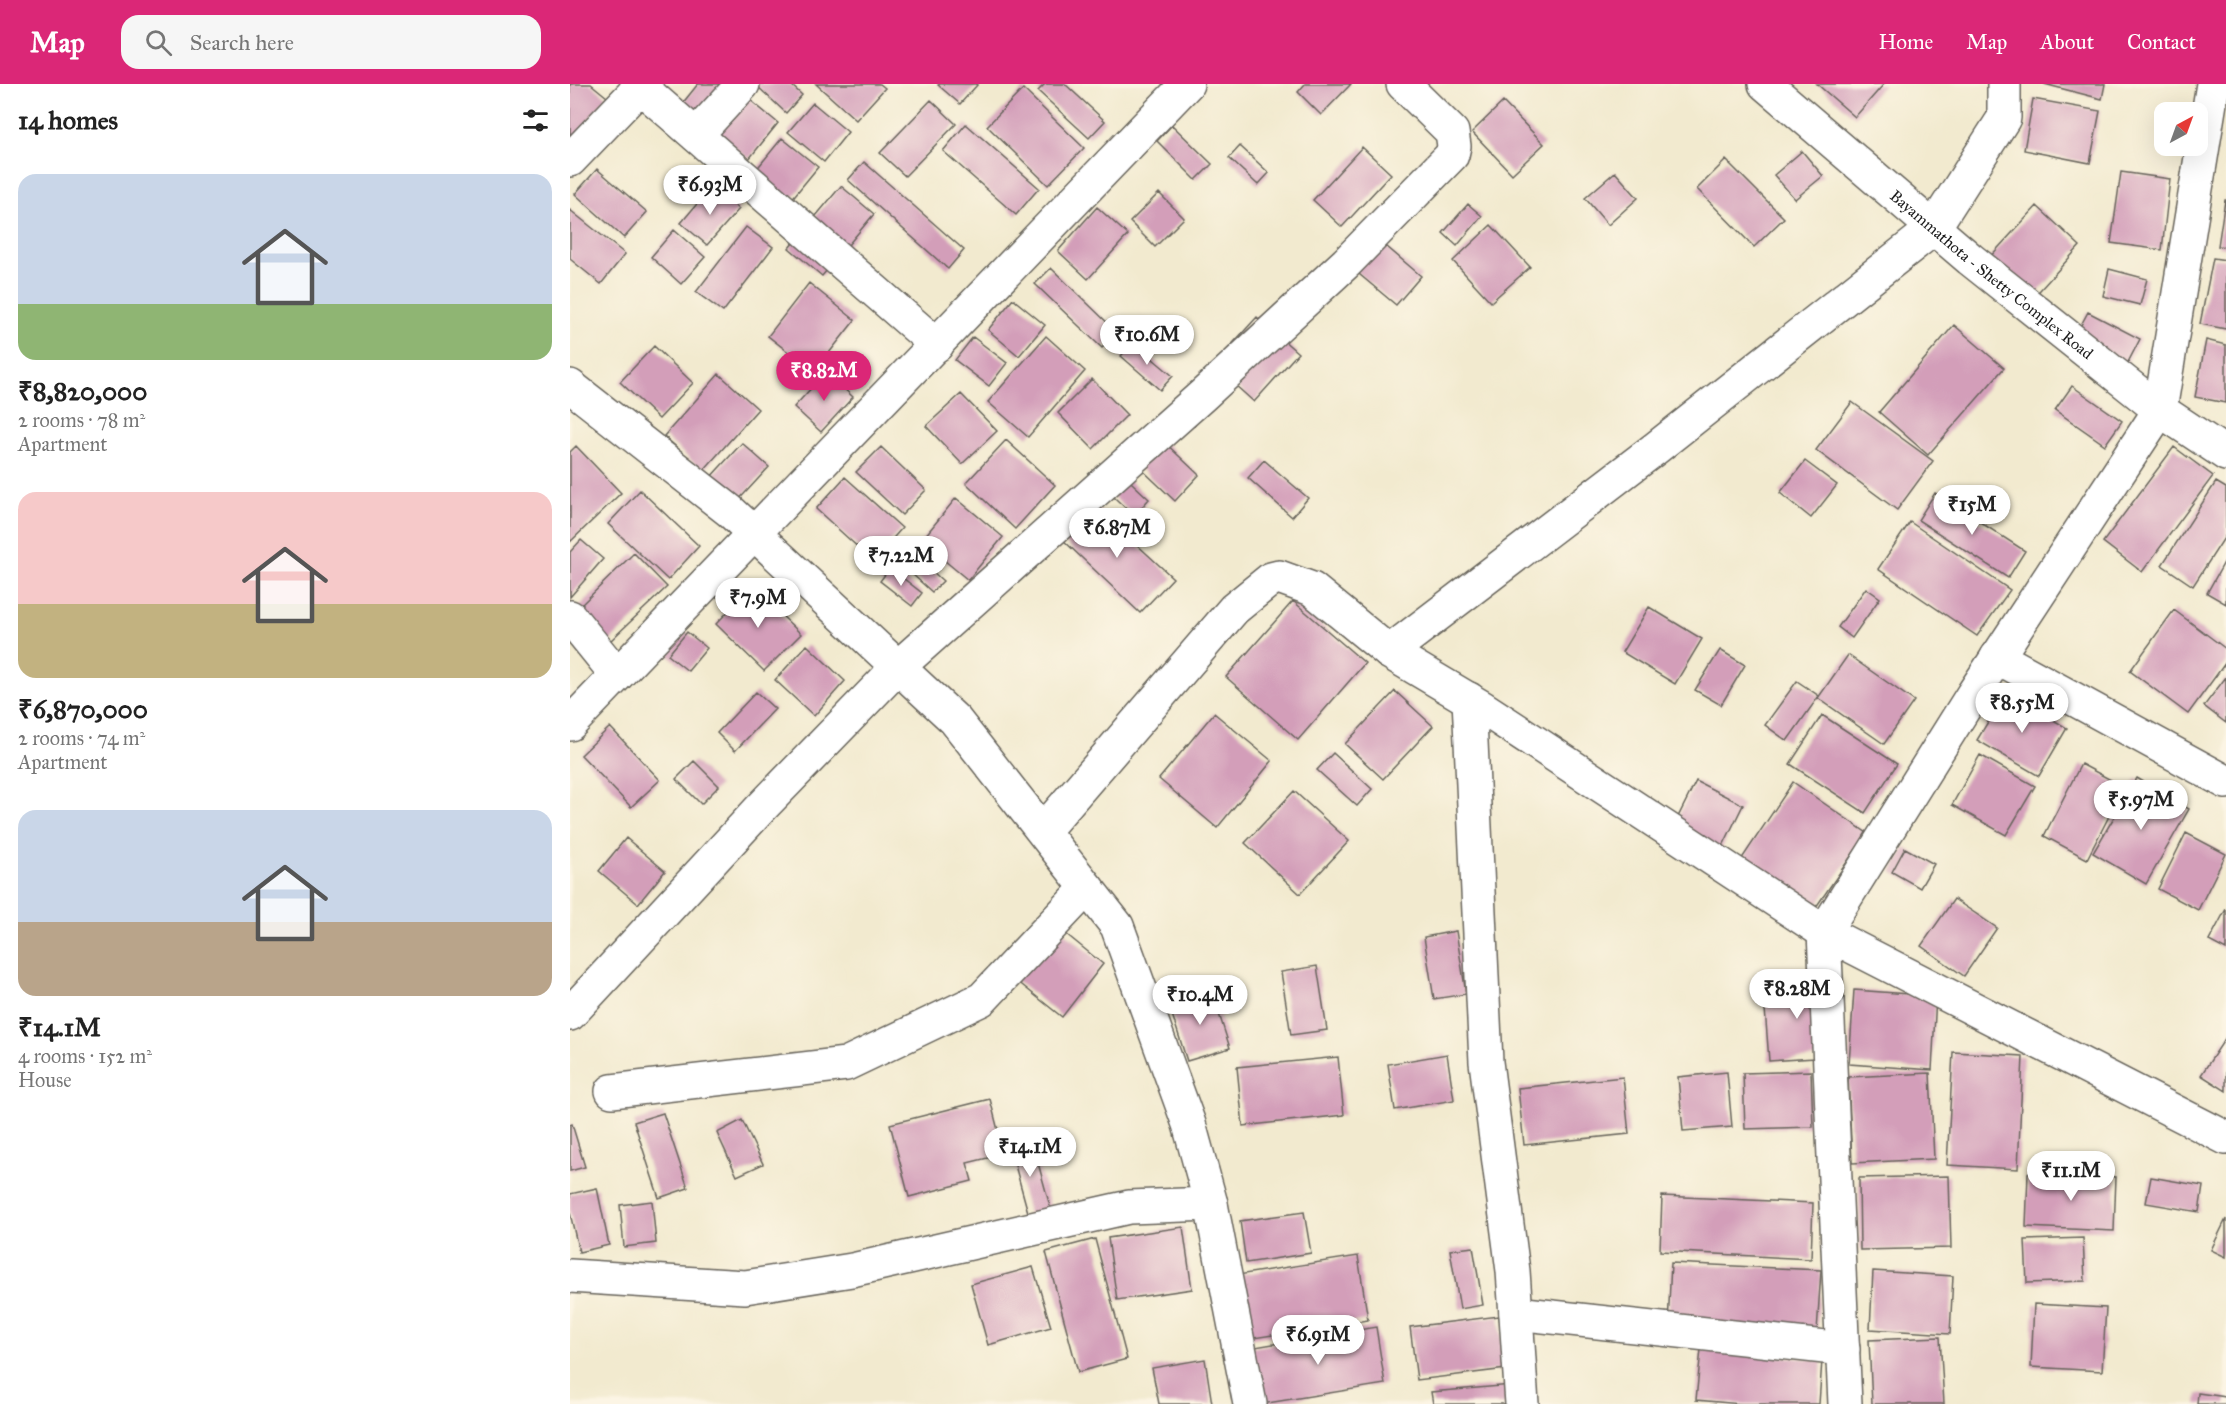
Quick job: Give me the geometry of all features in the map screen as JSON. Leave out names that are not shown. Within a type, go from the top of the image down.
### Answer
[{"type":"street","points":[[696,135],[743,84]]},
{"type":"street","points":[[570,724],[1187,84]]},
{"type":"street","points":[[570,1014],[762,807],[898,667],[1346,263],[1452,155],[1454,146],[1452,132],[1402,84]]},
{"type":"street","name":"Bayammathota - Shetty Complex Road","points":[[1765,84],[1933,229],[2160,410],[2226,454]]},
{"type":"street","points":[[1389,652],[1656,448],[1933,229],[2004,118],[2004,84]]},
{"type":"street","points":[[1845,1404],[1824,932],[1997,657],[2160,410],[2213,84]]},
{"type":"street","points":[[570,160],[640,85],[937,345]]},
{"type":"street","points":[[570,386],[730,511],[955,720],[1117,926],[1189,1124],[1211,1204],[1250,1404]]},
{"type":"street","points":[[1043,831],[1234,609],[1271,579],[1280,578],[1312,590],[1389,652],[1469,699],[1824,932],[2226,1138]]},
{"type":"street","points":[[570,617],[618,675]]},
{"type":"street","points":[[1997,657],[2226,782]]},
{"type":"street","points":[[1469,699],[1486,1062],[1513,1271],[1522,1404]]},
{"type":"street","points":[[612,1091],[846,1064],[982,999],[1087,888]]},
{"type":"street","points":[[570,1276],[745,1287],[852,1270],[1129,1207],[1211,1204]]},
{"type":"street","points":[[1516,1313],[1842,1349]]},
{"type":"building","points":[[570,84],[591,84],[607,97],[574,139],[570,136]]},
{"type":"building","points":[[698,84],[731,84],[778,123],[749,159],[682,104]]},
{"type":"building","points":[[755,84],[790,84],[802,95],[786,113]]},
{"type":"building","points":[[816,84],[880,84],[885,88],[856,120]]},
{"type":"building","points":[[978,84],[960,104],[938,85]]},
{"type":"building","points":[[1045,84],[1065,84],[1105,121],[1089,138],[1038,91]]},
{"type":"building","points":[[1305,84],[1351,84],[1321,115],[1298,92]]},
{"type":"building","points":[[1817,84],[1884,84],[1855,117]]},
{"type":"building","points":[[2044,84],[2105,84],[2102,99]]},
{"type":"building","points":[[1023,89],[1084,148],[1048,185],[987,126]]},
{"type":"building","points":[[2033,99],[2100,111],[2090,163],[2024,150]]},
{"type":"building","points":[[931,100],[956,124],[905,176],[880,153]]},
{"type":"building","points":[[1503,102],[1544,144],[1512,174],[1472,132]]},
{"type":"building","points":[[813,103],[848,132],[824,162],[788,132]]},
{"type":"building","points":[[966,124],[1039,188],[1016,215],[943,151]]},
{"type":"building","points":[[1172,125],[1212,164],[1196,180],[1157,141]]},
{"type":"building","points":[[782,138],[818,167],[786,206],[751,176]]},
{"type":"building","points":[[1240,146],[1269,173],[1258,185],[1229,158]]},
{"type":"building","points":[[1362,147],[1391,174],[1342,227],[1313,200]]},
{"type":"building","points":[[1802,151],[1823,176],[1795,199],[1774,175]]},
{"type":"building","points":[[1726,160],[1784,218],[1754,247],[1697,189]]},
{"type":"building","points":[[864,162],[964,250],[948,269],[848,180]]},
{"type":"building","points":[[597,169],[647,212],[624,238],[575,194]]},
{"type":"building","points":[[1615,172],[1638,198],[1608,225],[1585,198]]},
{"type":"building","points":[[2121,172],[2170,179],[2162,250],[2111,243]]},
{"type":"building","points":[[712,186],[739,209],[707,245],[681,223]]},
{"type":"building","points":[[841,186],[874,214],[822,276],[789,248]]},
{"type":"building","points":[[1159,193],[1184,218],[1155,247],[1130,222]]},
{"type":"building","points":[[2226,200],[2226,247],[2218,246]]},
{"type":"building","points":[[1468,204],[1482,216],[1457,246],[1443,233]]},
{"type":"building","points":[[2037,206],[2080,246],[2031,300],[1987,260]]},
{"type":"building","points":[[1097,207],[1128,235],[1088,279],[1058,251]]},
{"type":"building","points":[[570,210],[625,254],[601,284],[570,259]]},
{"type":"building","points":[[1491,225],[1530,267],[1491,302],[1453,261]]},
{"type":"building","points":[[746,227],[773,247],[723,312],[696,292]]},
{"type":"building","points":[[1366,229],[1421,276],[1396,305],[1341,259]]},
{"type":"building","points":[[674,230],[705,257],[681,284],[651,257]]},
{"type":"building","points":[[2213,258],[2226,260],[2226,329],[2200,324]]},
{"type":"building","points":[[1051,268],[1117,332],[1102,348],[1035,284]]},
{"type":"building","points":[[2109,269],[2147,279],[2140,305],[2103,296]]},
{"type":"building","points":[[809,283],[855,320],[814,372],[768,336]]},
{"type":"building","points":[[1013,299],[1045,325],[1019,356],[988,330]]},
{"type":"building","points":[[2088,312],[2140,339],[2125,368],[2072,342]]},
{"type":"building","points":[[1257,317],[1298,353],[1254,402],[1213,365]]},
{"type":"building","points":[[1954,325],[2004,368],[1928,455],[1879,412]]},
{"type":"building","points":[[1046,336],[1085,371],[1028,437],[988,402]]},
{"type":"building","points":[[973,337],[1007,363],[989,386],[955,360]]},
{"type":"building","points":[[2206,340],[2226,345],[2226,403],[2195,397]]},
{"type":"building","points":[[1133,342],[1173,376],[1160,390],[1121,356]]},
{"type":"building","points":[[654,346],[693,383],[659,419],[620,382]]},
{"type":"building","points":[[826,372],[853,397],[821,432],[794,407]]},
{"type":"building","points":[[719,374],[758,409],[703,471],[664,436]]},
{"type":"building","points":[[1092,379],[1127,415],[1093,449],[1058,413]]},
{"type":"building","points":[[2072,386],[2122,421],[2105,445],[2055,410]]},
{"type":"building","points":[[961,394],[997,431],[962,464],[926,426]]},
{"type":"building","points":[[1852,402],[1933,461],[1897,510],[1816,450]]},
{"type":"building","points":[[1159,437],[1199,475],[1175,501],[1135,463]]},
{"type":"building","points":[[1006,440],[1055,485],[1015,529],[966,483]]},
{"type":"building","points":[[742,443],[769,467],[734,505],[708,480]]},
{"type":"building","points":[[576,446],[621,493],[570,542],[570,452]]},
{"type":"building","points":[[881,447],[926,490],[902,515],[856,472]]},
{"type":"building","points":[[2174,447],[2213,476],[2142,572],[2103,542]]},
{"type":"building","points":[[1264,460],[1308,498],[1292,517],[1248,478]]},
{"type":"building","points":[[1805,461],[1837,485],[1811,518],[1780,493]]},
{"type":"building","points":[[1115,467],[1149,499],[1134,516],[1100,484]]},
{"type":"building","points":[[845,477],[902,528],[873,561],[816,509]]},
{"type":"building","points":[[2216,482],[2226,488],[2226,535],[2193,586],[2162,565]]},
{"type":"building","points":[[640,490],[699,546],[668,580],[608,524]]},
{"type":"building","points":[[1935,493],[2025,551],[2008,578],[1918,520]]},
{"type":"building","points":[[956,498],[1003,537],[968,580],[921,541]]},
{"type":"building","points":[[1094,505],[1173,578],[1140,613],[1062,539]]},
{"type":"building","points":[[1910,522],[2010,590],[1977,636],[1878,569]]},
{"type":"building","points":[[581,540],[603,559],[570,597],[570,552]]},
{"type":"building","points":[[634,553],[667,587],[609,642],[577,609]]},
{"type":"building","points":[[912,553],[943,581],[932,592],[901,564]]},
{"type":"building","points":[[2226,559],[2226,604],[2207,593]]},
{"type":"building","points":[[890,568],[922,593],[912,606],[880,581]]},
{"type":"building","points":[[752,587],[801,634],[764,671],[716,624]]},
{"type":"building","points":[[1866,588],[1880,598],[1852,638],[1838,627]]},
{"type":"building","points":[[1293,601],[1365,663],[1298,740],[1226,677]]},
{"type":"building","points":[[1649,607],[1702,639],[1675,684],[1622,652]]},
{"type":"building","points":[[2174,610],[2226,649],[2226,662],[2188,714],[2130,671]]},
{"type":"building","points":[[687,632],[707,648],[688,671],[668,655]]},
{"type":"building","points":[[807,645],[845,681],[814,716],[775,680]]},
{"type":"building","points":[[1720,650],[1745,665],[1721,705],[1695,690]]},
{"type":"building","points":[[1848,655],[1914,701],[1884,744],[1818,698]]},
{"type":"building","points":[[2226,677],[2226,723],[2204,706]]},
{"type":"building","points":[[1797,681],[1819,696],[1787,741],[1765,725]]},
{"type":"building","points":[[1395,691],[1433,726],[1383,779],[1345,744]]},
{"type":"building","points":[[756,692],[775,709],[735,751],[717,733]]},
{"type":"building","points":[[2006,692],[2067,728],[2039,776],[1977,740]]},
{"type":"building","points":[[1214,713],[1272,761],[1217,828],[1159,779]]},
{"type":"building","points":[[1822,715],[1897,764],[1865,813],[1790,764]]},
{"type":"building","points":[[610,727],[660,780],[631,807],[581,755]]},
{"type":"building","points":[[1333,753],[1372,789],[1357,806],[1317,770]]},
{"type":"building","points":[[1980,755],[2035,786],[2006,835],[1952,805]]},
{"type":"building","points":[[694,761],[719,786],[701,804],[676,779]]},
{"type":"building","points":[[2081,764],[2124,787],[2087,859],[2044,836]]},
{"type":"building","points":[[2137,778],[2189,809],[2146,884],[2093,853]]},
{"type":"building","points":[[1696,781],[1743,805],[1720,852],[1673,827]]},
{"type":"building","points":[[1793,782],[1867,833],[1814,910],[1741,860]]},
{"type":"building","points":[[1294,791],[1349,841],[1300,894],[1245,843]]},
{"type":"building","points":[[2186,833],[2226,854],[2198,910],[2158,889]]},
{"type":"building","points":[[626,838],[665,871],[638,904],[599,871]]},
{"type":"building","points":[[1905,848],[1934,864],[1920,888],[1892,872]]},
{"type":"building","points":[[1954,899],[1997,928],[1964,976],[1921,946]]},
{"type":"building","points":[[2226,909],[2226,950],[2209,941]]},
{"type":"building","points":[[1049,920],[1103,964],[1062,1017],[1007,973]]},
{"type":"building","points":[[1456,931],[1466,994],[1434,999],[1424,937]]},
{"type":"building","points":[[1317,966],[1327,1030],[1291,1035],[1281,972]]},
{"type":"building","points":[[1825,978],[1831,1057],[1769,1061],[1763,982]]},
{"type":"building","points":[[1854,990],[1936,996],[1932,1070],[1849,1064]]},
{"type":"building","points":[[1212,992],[1230,1048],[1187,1061],[1169,1005]]},
{"type":"building","points":[[2226,1037],[2226,1091],[2201,1075]]},
{"type":"building","points":[[1953,1052],[2023,1056],[2018,1169],[1947,1165]]},
{"type":"building","points":[[1447,1054],[1454,1100],[1395,1110],[1388,1064]]},
{"type":"building","points":[[1338,1057],[1344,1115],[1243,1126],[1237,1067]]},
{"type":"building","points":[[1811,1071],[1813,1127],[1745,1129],[1743,1073]]},
{"type":"building","points":[[1727,1072],[1732,1127],[1683,1131],[1678,1077]]},
{"type":"building","points":[[1930,1073],[1934,1159],[1852,1163],[1848,1077]]},
{"type":"building","points":[[1623,1077],[1629,1134],[1524,1145],[1518,1088]]},
{"type":"building","points":[[990,1099],[1004,1154],[967,1163],[972,1181],[909,1197],[890,1124]]},
{"type":"building","points":[[663,1113],[688,1188],[659,1198],[634,1122]]},
{"type":"building","points":[[742,1120],[763,1164],[737,1176],[717,1133]]},
{"type":"building","points":[[572,1124],[585,1167],[570,1171],[570,1125]]},
{"type":"building","points":[[1032,1141],[1051,1210],[1029,1216],[1010,1147]]},
{"type":"building","points":[[2028,1173],[2116,1177],[2114,1231],[2026,1227]]},
{"type":"building","points":[[1949,1176],[1951,1248],[1860,1250],[1859,1178]]},
{"type":"building","points":[[2151,1177],[2203,1186],[2199,1212],[2146,1203]]},
{"type":"building","points":[[597,1188],[609,1245],[579,1252],[570,1213],[570,1194]]},
{"type":"building","points":[[1662,1196],[1813,1203],[1811,1259],[1660,1251]]},
{"type":"building","points":[[652,1201],[656,1243],[624,1247],[620,1205]]},
{"type":"building","points":[[1304,1212],[1311,1253],[1246,1263],[1240,1221]]},
{"type":"building","points":[[2226,1219],[2226,1257],[2211,1250]]},
{"type":"building","points":[[1183,1227],[1192,1289],[1117,1300],[1108,1238]]},
{"type":"building","points":[[2083,1238],[2085,1281],[2027,1283],[2025,1240]]},
{"type":"building","points":[[1095,1239],[1127,1359],[1078,1372],[1046,1252]]},
{"type":"building","points":[[1473,1247],[1483,1305],[1460,1309],[1450,1250]]},
{"type":"building","points":[[1358,1256],[1368,1320],[1241,1340],[1231,1276]]},
{"type":"building","points":[[1671,1263],[1821,1270],[1817,1332],[1668,1325]]},
{"type":"building","points":[[1033,1267],[1051,1327],[988,1345],[971,1284]]},
{"type":"building","points":[[1873,1271],[1953,1276],[1950,1334],[1870,1329]]},
{"type":"building","points":[[2034,1304],[2106,1308],[2102,1371],[2031,1367]]},
{"type":"building","points":[[1499,1316],[1506,1369],[1417,1380],[1410,1327]]},
{"type":"building","points":[[1376,1327],[1385,1384],[1262,1404],[1249,1348]]},
{"type":"building","points":[[1940,1337],[1944,1404],[1872,1404],[1869,1340]]},
{"type":"building","points":[[1701,1349],[1822,1360],[1819,1404],[1741,1404],[1696,1400]]},
{"type":"building","points":[[1205,1359],[1212,1404],[1159,1404],[1152,1368]]},
{"type":"building","points":[[1512,1385],[1514,1404],[1433,1404],[1431,1392]]},
{"type":"building","points":[[2198,1393],[2226,1397],[2226,1404],[2197,1404]]}]
